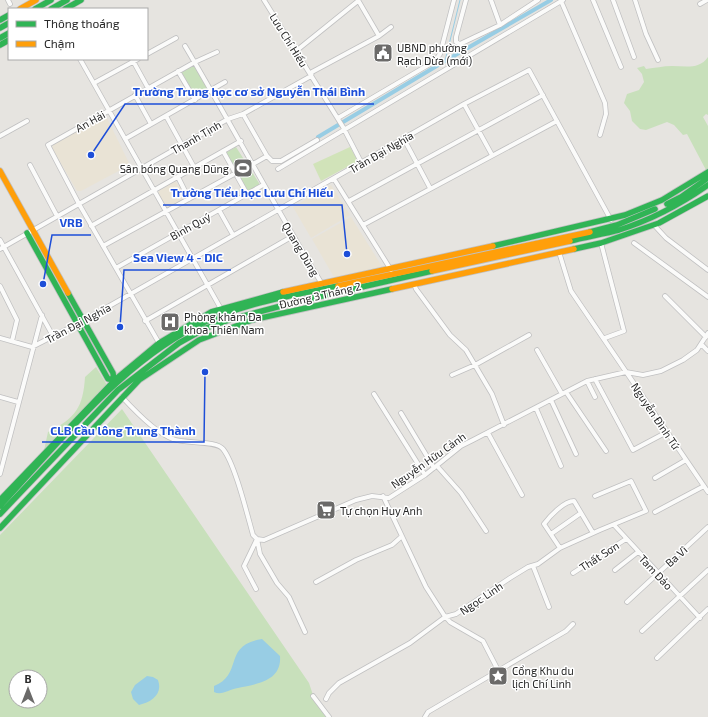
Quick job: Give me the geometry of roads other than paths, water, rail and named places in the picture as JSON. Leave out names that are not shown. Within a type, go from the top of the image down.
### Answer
[{"type":"main road","points":[[22,8],[36,0]]},
{"type":"main road","points":[[53,8],[67,0]]},
{"type":"main road","points":[[67,8],[81,0]]},
{"type":"main road","points":[[37,8],[48,1]]},
{"type":"main road","points":[[0,171],[30,232],[81,323],[108,378],[116,383],[122,397]]},
{"type":"main road","name":"Đường 3 Tháng 2","points":[[0,506],[116,383],[175,338],[202,323],[231,312],[323,287],[612,220],[649,208],[669,198],[708,172]]},
{"type":"main road","name":"Đường 3 Tháng 2","points":[[413,267],[618,224],[648,213],[681,197],[708,178]]},
{"type":"main road","name":"Đường 3 Tháng 2","points":[[0,514],[116,383],[147,366],[206,328],[232,319],[300,301],[618,230],[649,219],[677,206],[708,185]]},
{"type":"main road","name":"Đường 3 Tháng 2","points":[[0,528],[122,397],[153,370],[199,340],[219,330],[252,320],[600,243],[671,218],[708,196]]},
{"type":"main road","points":[[399,280],[401,287]]},
{"type":"main road","name":"Đường 3 Tháng 2","points":[[0,500],[116,383],[159,343],[185,326],[221,309],[283,292],[323,287]]},
{"type":"main road","points":[[195,334],[199,340]]},
{"type":"main road","points":[[169,351],[172,357]]},
{"type":"main road","points":[[147,366],[153,370]]},
{"type":"street","name":"Lưu Chí Hiếu","points":[[264,0],[339,119],[361,162]]},
{"type":"street","points":[[296,51],[358,0],[379,36]]},
{"type":"street","points":[[339,119],[435,62],[440,54],[454,0]]},
{"type":"street","points":[[466,0],[457,34],[458,44],[464,43],[500,25],[538,0]]},
{"type":"street","points":[[491,0],[500,25]]},
{"type":"street","points":[[593,0],[621,67]]},
{"type":"street","points":[[613,0],[634,57]]},
{"type":"street","points":[[634,0],[646,34],[658,60]]},
{"type":"street","points":[[700,4],[707,0]]},
{"type":"street","points":[[278,169],[344,128],[562,1],[605,103],[606,114],[600,134]]},
{"type":"street","name":"Thanh Tịnh","points":[[2,248],[228,119],[243,114],[311,76],[312,72],[379,36],[391,27]]},
{"type":"street","points":[[148,53],[176,38]]},
{"type":"street","name":"Quang Dũng","points":[[185,46],[241,141],[277,210],[323,287]]},
{"type":"street","name":"An Hải","points":[[79,204],[48,145],[194,62],[217,52]]},
{"type":"street","points":[[81,60],[206,285],[221,309]]},
{"type":"street","points":[[94,83],[132,60],[148,88]]},
{"type":"street","name":"Trần Đại Nghĩa","points":[[0,338],[32,347],[81,323],[361,162],[464,104],[529,70],[543,95]]},
{"type":"street","points":[[178,71],[195,100]]},
{"type":"street","points":[[125,139],[225,82]]},
{"type":"street","points":[[349,201],[543,95],[612,220]]},
{"type":"street","points":[[135,96],[151,124]]},
{"type":"street","points":[[464,104],[492,155]]},
{"type":"street","points":[[243,114],[267,156],[272,161],[281,161],[317,140]]},
{"type":"street","points":[[166,116],[194,167]]},
{"type":"street","points":[[363,225],[557,120]]},
{"type":"street","points":[[0,136],[27,121]]},
{"type":"street","points":[[404,139],[430,188]]},
{"type":"street","points":[[92,226],[241,141]]},
{"type":"street","points":[[223,151],[247,194]]},
{"type":"street","points":[[253,164],[267,156]]},
{"type":"street","points":[[30,165],[57,216]]},
{"type":"street","points":[[103,246],[236,173]]},
{"type":"street","points":[[178,177],[189,199]]},
{"type":"street","points":[[334,178],[392,272]]},
{"type":"street","name":"Bình Quý","points":[[116,268],[264,185]]},
{"type":"street","points":[[79,204],[159,343]]},
{"type":"street","points":[[219,210],[233,235]]},
{"type":"street","points":[[654,225],[666,238],[708,270]]},
{"type":"street","points":[[145,321],[292,236]]},
{"type":"street","points":[[0,240],[2,248],[53,336]]},
{"type":"street","points":[[600,243],[624,331],[604,338]]},
{"type":"street","points":[[634,243],[708,297]]},
{"type":"street","name":"Nguyễn Đình Tứ","points":[[559,252],[571,291],[708,492]]},
{"type":"street","points":[[414,284],[416,289],[450,335],[466,350],[492,394],[504,425]]},
{"type":"street","points":[[0,286],[17,320],[12,341]]},
{"type":"street","points":[[665,296],[707,335]]},
{"type":"street","points":[[0,474],[32,347],[42,315]]},
{"type":"street","points":[[452,375],[475,365],[529,335]]},
{"type":"street","name":"Nguyễn Hữu Cảnh","points":[[256,539],[264,540],[272,538],[356,500],[372,496],[389,498],[425,475],[462,446],[587,381],[626,372],[643,375],[661,371],[683,360],[697,350],[707,335]]},
{"type":"street","points":[[701,344],[708,351]]},
{"type":"street","points":[[537,350],[564,393],[606,451]]},
{"type":"street","points":[[595,379],[633,450],[667,432]]},
{"type":"street","points":[[587,381],[595,397]]},
{"type":"street","points":[[374,394],[425,475]]},
{"type":"street","points":[[0,397],[18,402]]},
{"type":"street","points":[[122,397],[165,436],[186,442],[216,444],[223,448],[231,465],[260,554],[277,582],[289,597],[305,632]]},
{"type":"street","points":[[551,400],[576,454]]},
{"type":"street","points":[[536,408],[561,466]]},
{"type":"street","points":[[401,413],[435,467],[461,493],[486,531]]},
{"type":"street","points":[[488,433],[522,495]]},
{"type":"street","points":[[655,478],[686,460]]},
{"type":"street","name":"Ngọc Linh","points":[[326,699],[329,693],[339,683],[410,643],[446,617],[456,614],[510,578],[552,556],[560,548],[646,512],[630,481],[595,496]]},
{"type":"street","points":[[655,512],[704,486]]},
{"type":"street","points":[[382,496],[426,587],[450,622],[484,642],[498,671]]},
{"type":"street","points":[[560,548],[544,524],[569,501],[574,501],[593,533]]},
{"type":"street","points":[[551,534],[582,513]]},
{"type":"street","name":"Tam Đảo","points":[[614,525],[700,618]]},
{"type":"street","name":"Ba Vì","points":[[627,602],[708,526]]},
{"type":"street","points":[[316,582],[356,560],[392,545],[401,537]]},
{"type":"street","points":[[256,539],[244,566],[256,588]]},
{"type":"street","name":"Thất Sơn","points":[[573,573],[626,539]]},
{"type":"street","points":[[615,570],[638,552]]},
{"type":"street","points":[[533,566],[550,607]]},
{"type":"street","points":[[642,631],[708,570]]},
{"type":"street","points":[[657,658],[708,609]]},
{"type":"street","points":[[425,717],[428,712],[453,699],[566,631],[573,624]]},
{"type":"street","points":[[314,696],[329,717]]},
{"type":"water","points":[[262,639],[280,656],[280,664],[273,676],[253,685],[223,693],[214,692],[214,686],[223,681],[229,674],[237,653],[242,647],[250,642]]},
{"type":"water","points":[[147,676],[158,680],[158,693],[148,702],[139,705],[133,699],[131,692],[135,685]]},
{"type":"waterway","points":[[445,61],[460,0]]},
{"type":"waterway","points":[[318,137],[551,0]]},
{"type":"place","name":"UBND phường Rạch Dừa (mới)","points":[[383,53]]},
{"type":"place","name":"Trường Trung học cơ sở Nguyễn Thái Bình","points":[[91,155]]},
{"type":"place","name":"Sân bóng Quang Dũng","points":[[243,168]]},
{"type":"place","name":"Trường Tiểu học Lưu Chí Hiếu","points":[[347,254]]},
{"type":"place","name":"VRB","points":[[43,284]]},
{"type":"place","name":"Phòng khám Đa khoa Thiên Nam","points":[[170,322]]},
{"type":"place","name":"Sea View 4 - DIC","points":[[120,327]]},
{"type":"place","name":"CLB Cầu lông Trung Thành","points":[[205,372]]},
{"type":"place","name":"Tự chọn Huy Anh","points":[[326,510]]},
{"type":"place","name":"Cổng Khu du lịch Chí Linh","points":[[498,676]]}]
